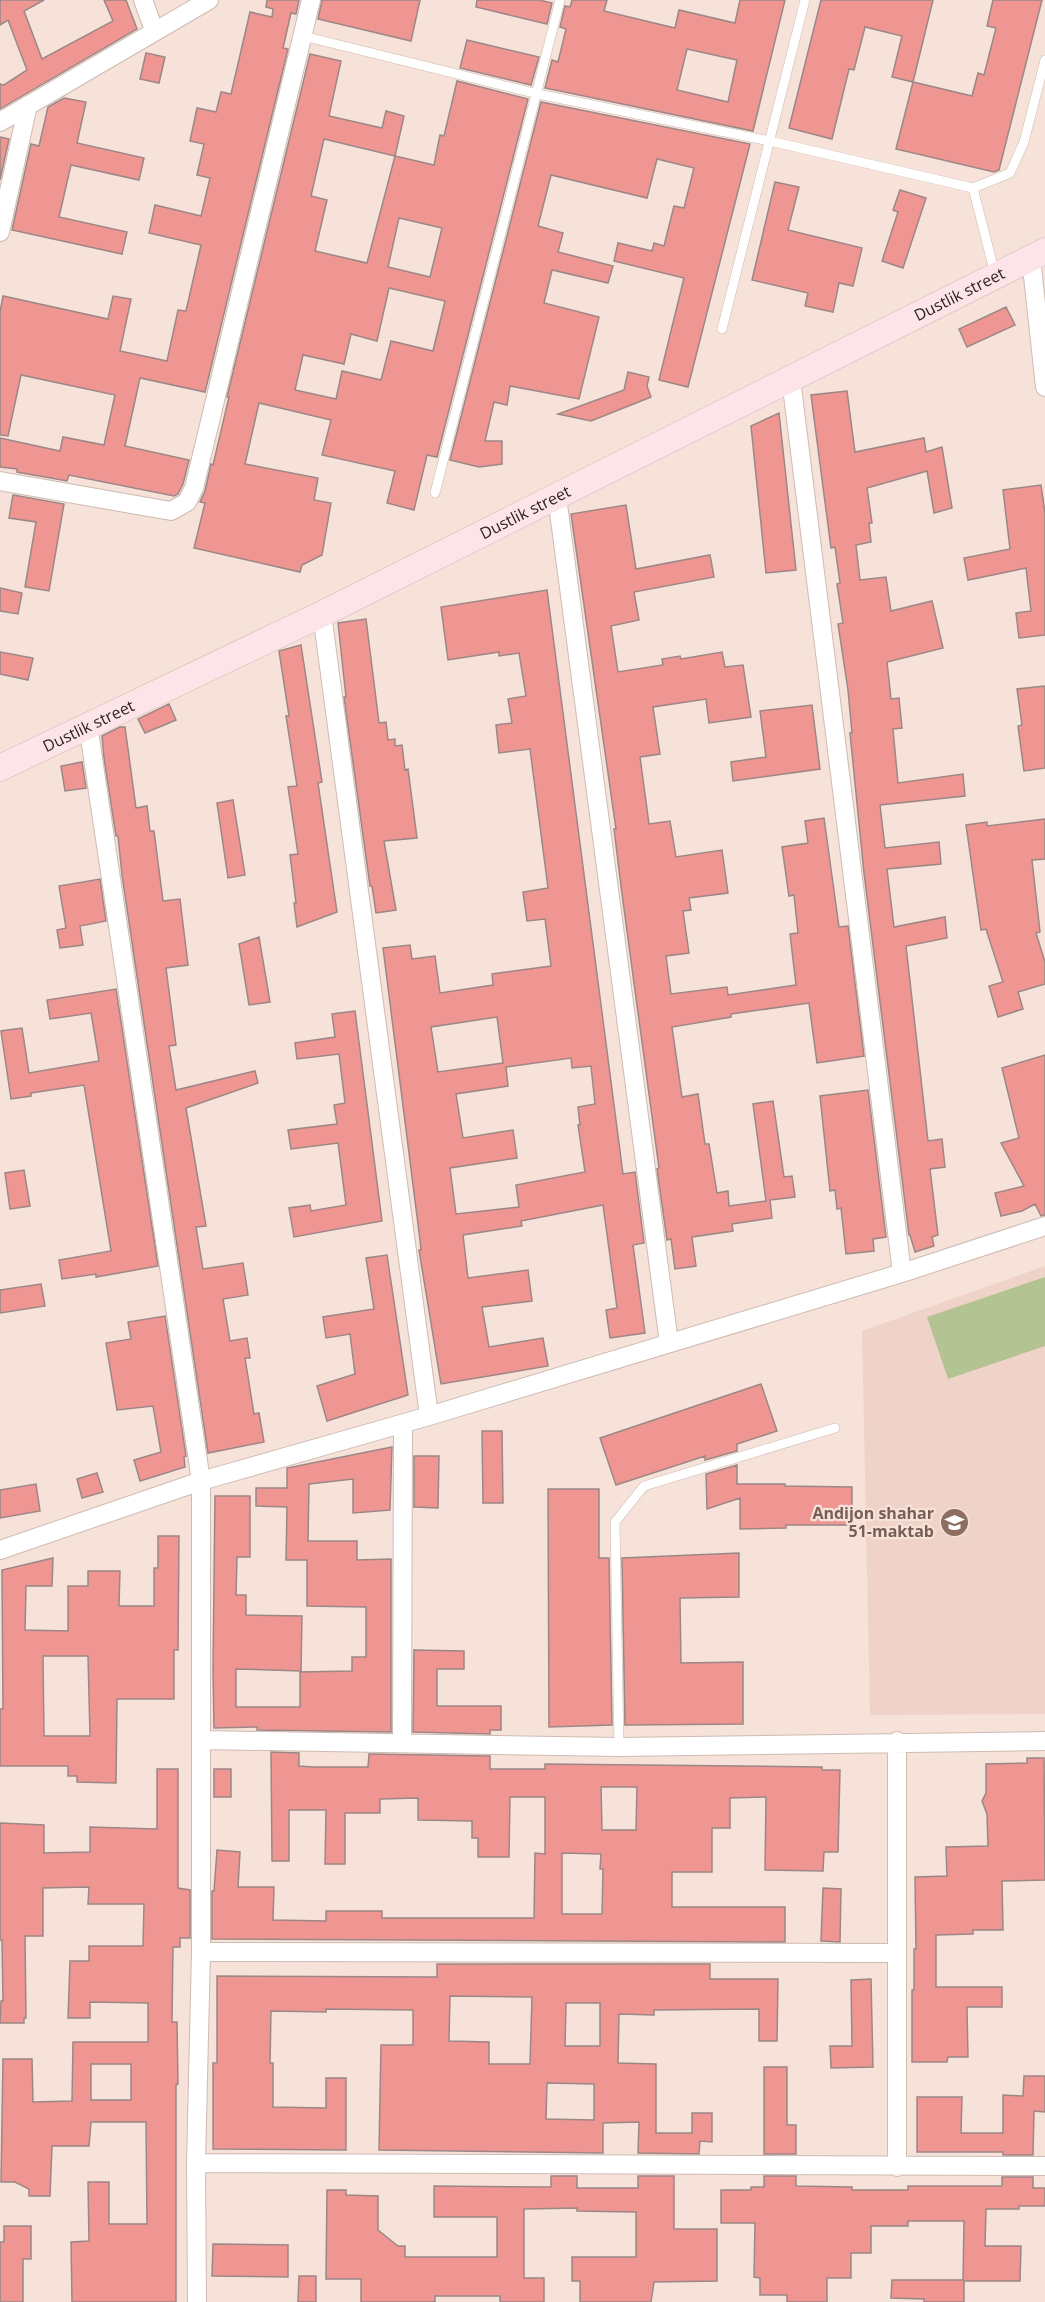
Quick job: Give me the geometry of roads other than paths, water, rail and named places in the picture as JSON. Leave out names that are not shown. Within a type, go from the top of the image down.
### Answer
[{"type":"street","points":[[143,0],[154,30]]},
{"type":"street","points":[[0,122],[154,30],[209,0]]},
{"type":"street","points":[[0,480],[171,511],[188,502],[194,488],[311,0]]},
{"type":"street","points":[[0,232],[28,105]]},
{"type":"street","points":[[1038,255],[1045,387]]},
{"type":"street","name":"Dustlik street","points":[[0,768],[322,614],[1038,255]]},
{"type":"street","points":[[791,379],[902,1273]]},
{"type":"street","points":[[557,497],[669,1343]]},
{"type":"street","points":[[322,614],[429,1416]]},
{"type":"street","points":[[88,725],[201,1481],[201,1952],[196,2163],[197,2302]]},
{"type":"street","points":[[0,1550],[201,1481],[403,1424],[902,1273],[1045,1226]]},
{"type":"street","points":[[402,1743],[403,1424]]},
{"type":"street","points":[[201,1740],[619,1747],[897,1741],[1045,1741]]},
{"type":"street","points":[[897,1741],[897,2167]]},
{"type":"street","points":[[201,1952],[897,1953]]},
{"type":"street","points":[[196,2163],[1045,2166]]},
{"type":"lane","points":[[435,493],[560,0]]},
{"type":"lane","points":[[722,329],[805,0]]},
{"type":"lane","points":[[303,36],[538,94],[770,141],[973,188],[1010,173],[1024,142],[1045,60]]},
{"type":"lane","points":[[973,188],[996,277]]},
{"type":"lane","points":[[619,1747],[615,1522],[644,1486],[835,1428]]},
{"type":"place","name":"Andijon shahar 51-maktab","points":[[955,1522]]}]
